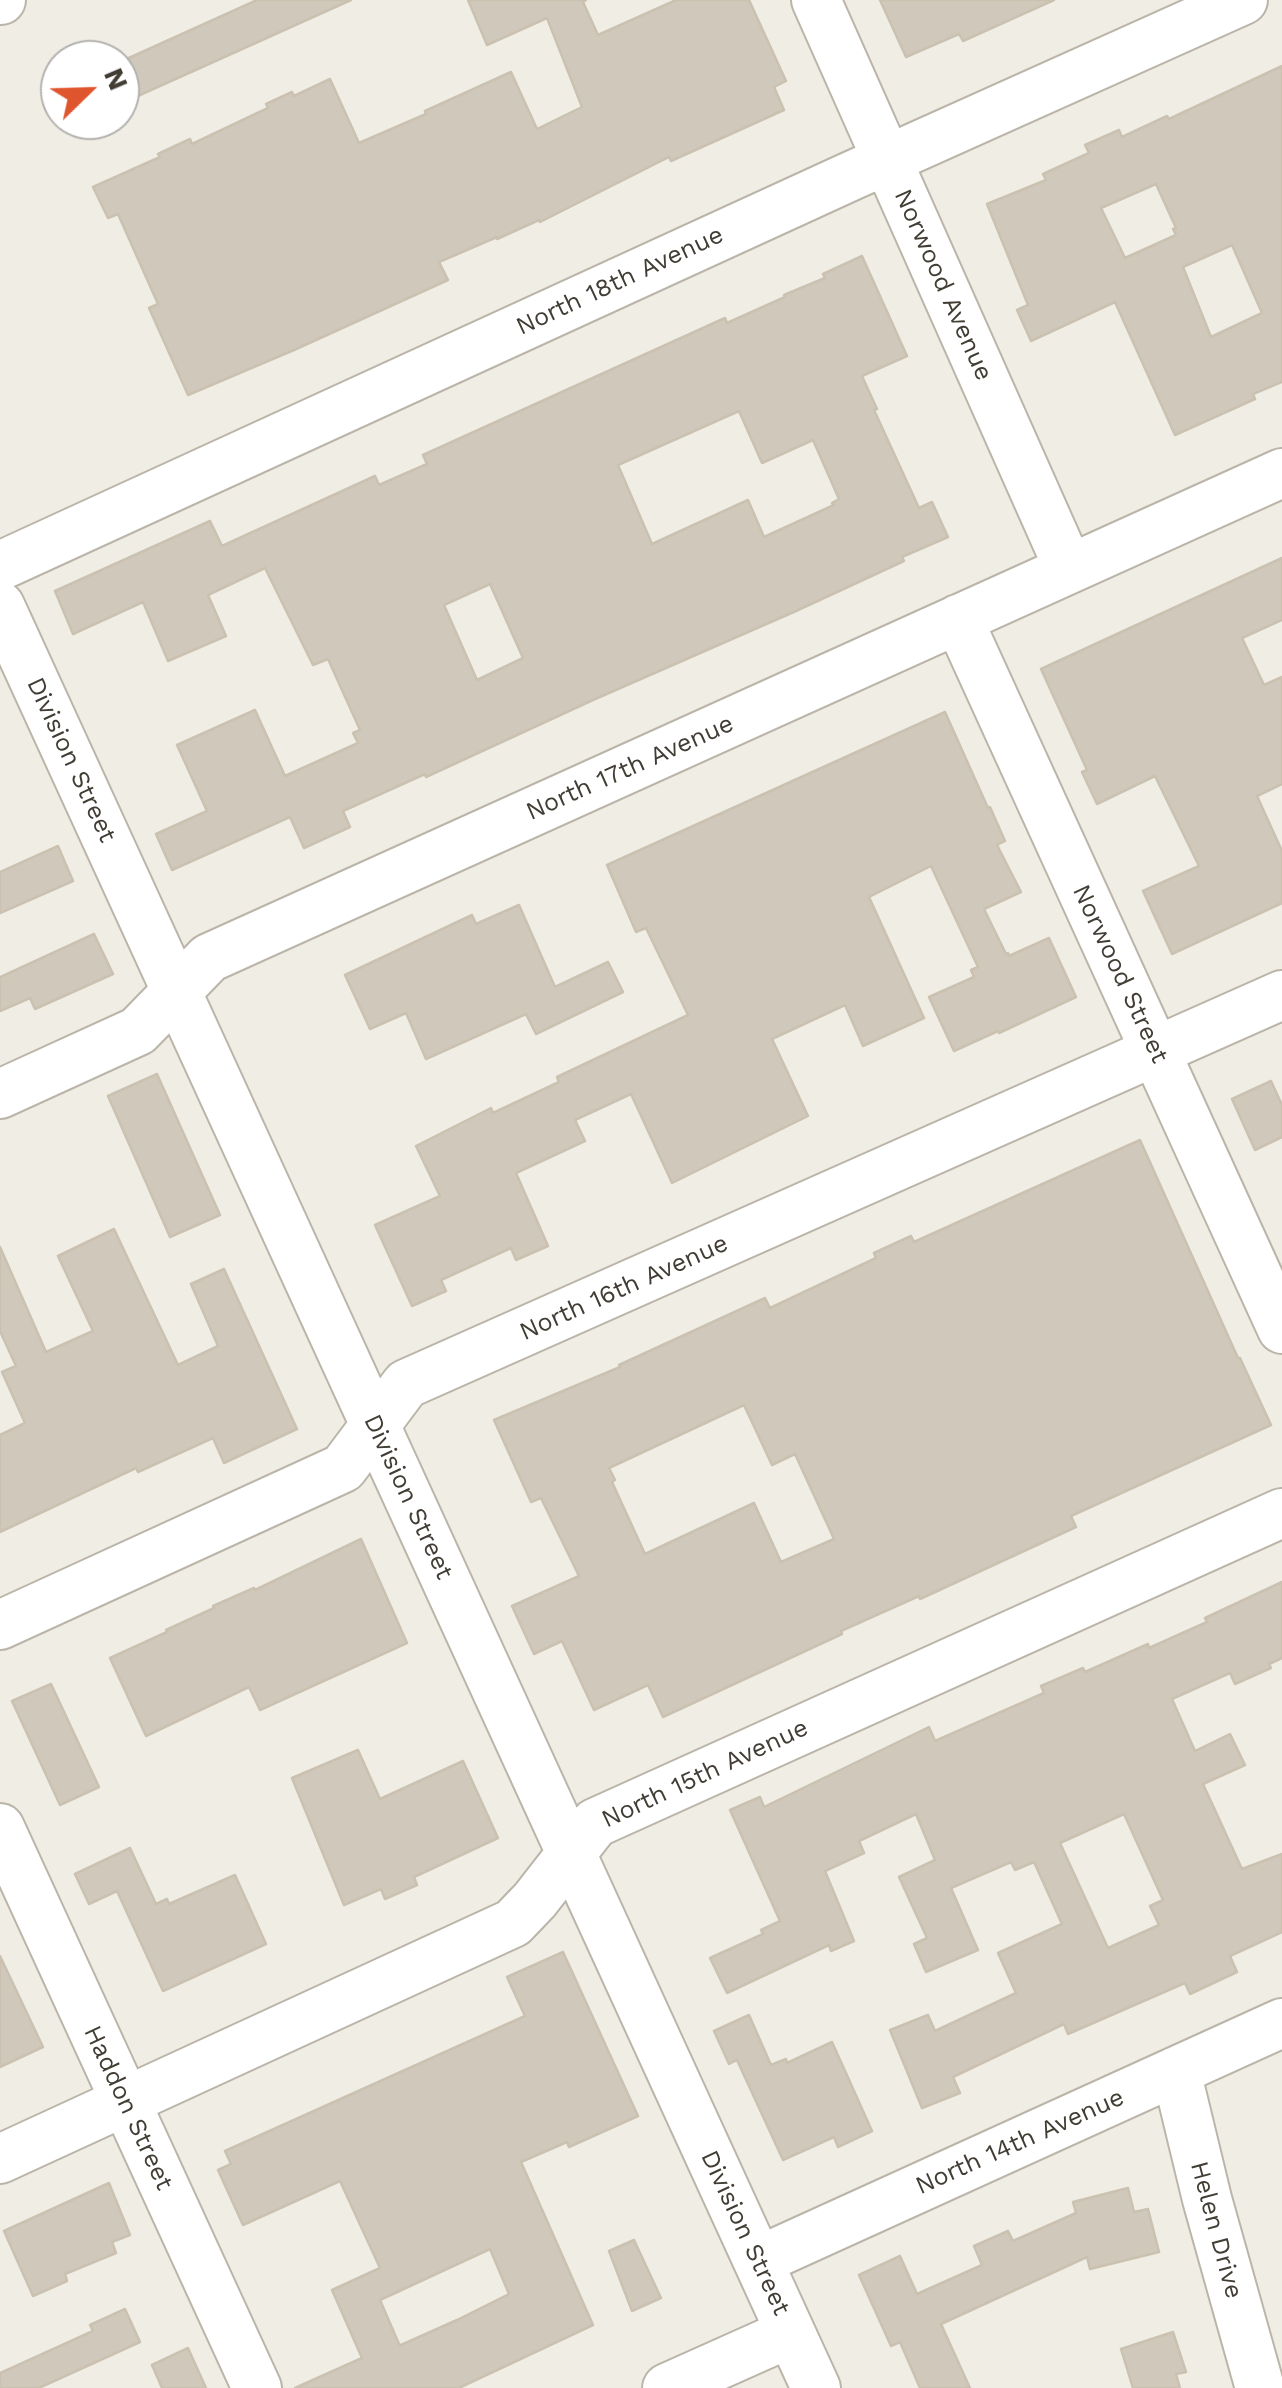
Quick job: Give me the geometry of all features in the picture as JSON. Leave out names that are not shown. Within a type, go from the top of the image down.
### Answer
[{"type":"street","name":"Norwood Avenue","points":[[816,0],[1069,569]]},
{"type":"street","name":"North 18th Avenue","points":[[0,566],[1242,0]]},
{"type":"street","name":"North 17th Avenue","points":[[0,1094],[138,1031],[209,958],[1282,473]]},
{"type":"street","name":"Division Street","points":[[0,606],[816,2388]]},
{"type":"street","name":"Norwood Street","points":[[958,619],[1282,1329]]},
{"type":"street","name":"North 16th Avenue","points":[[0,1625],[344,1468],[406,1384],[1282,995]]},
{"type":"street","name":"North 15th Avenue","points":[[0,2159],[512,1923],[535,1900],[595,1823],[1282,1512]]},
{"type":"street","name":"Haddon Street","points":[[0,1828],[257,2388]]},
{"type":"street","name":"North 14th Avenue","points":[[758,2261],[1282,2023]]},
{"type":"street","name":"Helen Drive","points":[[1176,2071],[1206,2199],[1260,2388]]},
{"type":"street","points":[[667,2388],[790,2333]]},
{"type":"building","points":[[257,0],[351,0],[140,95],[140,53]]},
{"type":"building","points":[[468,0],[586,0],[583,2],[598,35],[676,0],[749,0],[786,81],[774,87],[784,110],[671,161],[669,157],[540,222],[439,262],[448,280],[188,395],[149,308],[158,304],[118,214],[108,218],[93,187],[190,139],[192,144],[268,108],[266,104],[292,92],[294,96],[330,79],[359,143],[511,72],[537,129],[582,107],[547,18],[487,45]]},
{"type":"building","points":[[880,0],[1054,0],[963,41],[959,34],[906,57]]},
{"type":"building","points":[[1282,66],[1282,382],[1253,394],[1255,399],[1175,435],[1115,302],[1031,341],[1017,310],[1028,305],[987,204],[1046,180],[1043,174],[1089,153],[1085,145],[1119,130],[1122,137],[1167,116],[1169,119]],"holes":[[[1156,184],[1176,235],[1125,258],[1101,208]],[[1232,245],[1262,313],[1211,337],[1183,267]]]},
{"type":"building","points":[[862,256],[907,356],[862,376],[919,508],[932,502],[948,537],[796,611],[343,811],[350,827],[304,848],[290,817],[172,870],[156,834],[207,811],[177,745],[255,710],[285,776],[358,743],[353,733],[360,730],[328,659],[313,665],[265,568],[208,595],[226,636],[168,661],[143,602],[73,634],[55,591],[210,521],[222,546],[375,476],[379,485],[427,464],[423,455],[725,318],[727,323],[785,297],[825,278],[823,274]],"holes":[[[739,411],[762,463],[813,440],[839,499],[834,505],[764,537],[748,500],[652,544],[618,465]],[[490,584],[523,658],[477,680],[444,605]]]},
{"type":"building","points":[[1282,558],[1282,620],[1242,638],[1264,685],[1282,677],[1282,784],[1257,796],[1282,851],[1282,903],[1172,954],[1143,891],[1199,866],[1155,776],[1097,804],[1082,772],[1087,770],[1041,669]]},
{"type":"building","points":[[945,712],[1005,841],[997,845],[1021,892],[984,909],[1009,956],[1049,938],[1076,997],[954,1051],[929,997],[974,977],[971,970],[978,967],[931,866],[869,897],[924,1018],[863,1046],[845,1005],[772,1039],[808,1116],[672,1183],[631,1094],[575,1120],[585,1141],[516,1173],[548,1246],[516,1260],[511,1248],[441,1280],[446,1291],[412,1306],[375,1225],[440,1196],[416,1146],[491,1108],[493,1113],[559,1082],[557,1077],[688,1015],[646,928],[636,932],[607,865]]},
{"type":"building","points":[[58,846],[73,881],[0,913],[0,872]]},
{"type":"building","points":[[519,905],[555,987],[608,962],[623,992],[536,1034],[526,1014],[426,1059],[406,1013],[370,1029],[345,975],[472,915],[476,924]]},
{"type":"building","points":[[94,934],[113,974],[35,1009],[30,998],[0,1011],[0,977]]},
{"type":"building","points":[[157,1074],[220,1215],[170,1237],[108,1096]]},
{"type":"building","points":[[1271,1081],[1282,1105],[1282,1137],[1255,1150],[1232,1099]]},
{"type":"building","points":[[1140,1140],[1271,1425],[1071,1516],[1076,1527],[841,1631],[842,1634],[663,1717],[648,1685],[594,1710],[562,1641],[534,1654],[512,1606],[579,1576],[541,1498],[531,1502],[494,1420],[620,1367],[765,1298],[770,1308],[876,1258],[874,1253],[911,1236],[914,1242]],"holes":[[[744,1405],[772,1465],[795,1454],[834,1539],[781,1562],[754,1503],[645,1554],[609,1468]]]},
{"type":"building","points":[[114,1229],[178,1365],[218,1346],[191,1284],[224,1269],[297,1429],[224,1463],[213,1438],[138,1472],[136,1468],[0,1532],[0,1435],[25,1423],[2,1372],[16,1366],[0,1331],[0,1247],[46,1352],[93,1331],[58,1256]]},
{"type":"building","points":[[361,1539],[407,1643],[260,1710],[249,1687],[146,1736],[110,1658]]},
{"type":"building","points":[[1282,1582],[1282,1658],[1269,1664],[1271,1668],[1235,1684],[1230,1673],[1172,1699],[1195,1751],[1230,1734],[1245,1765],[1203,1784],[1242,1869],[1282,1854],[1282,1932],[1230,1956],[1237,1972],[1190,1994],[1185,1983],[1068,2034],[1064,2024],[953,2077],[960,2093],[922,2108],[890,2030],[928,2015],[935,2031],[1016,1993],[998,1953],[1062,1924],[1034,1862],[1015,1870],[1011,1862],[951,1888],[978,1950],[926,1972],[914,1944],[927,1938],[899,1877],[935,1860],[916,1814],[859,1841],[864,1853],[825,1871],[854,1941],[831,1951],[829,1945],[727,1993],[710,1958],[763,1934],[761,1930],[780,1921],[730,1810],[760,1797],[764,1807],[929,1727],[935,1741],[1044,1693],[1041,1686],[1083,1668],[1085,1672],[1148,1644],[1149,1648],[1207,1622],[1205,1618]],"holes":[[[1124,1814],[1163,1900],[1150,1906],[1159,1925],[1108,1948],[1060,1843]]]},
{"type":"building","points":[[51,1684],[99,1787],[60,1805],[12,1701]]},
{"type":"building","points":[[358,1750],[380,1799],[463,1761],[498,1838],[414,1877],[417,1885],[385,1899],[381,1889],[344,1905],[292,1778]]},
{"type":"building","points":[[130,1848],[156,1904],[167,1899],[169,1904],[235,1875],[266,1944],[163,1991],[117,1891],[89,1904],[75,1874]]},
{"type":"building","points":[[563,1952],[638,2116],[569,2147],[567,2142],[521,2162],[593,2325],[459,2388],[295,2388],[362,2358],[332,2290],[380,2268],[340,2181],[243,2225],[218,2170],[231,2164],[225,2151],[525,2016],[507,1977]],"holes":[[[490,2249],[509,2294],[401,2345],[380,2300]]]},
{"type":"building","points":[[0,1956],[43,2047],[0,2067]]},
{"type":"building","points":[[749,2015],[771,2065],[786,2059],[787,2063],[832,2042],[872,2131],[838,2147],[834,2137],[783,2160],[737,2060],[729,2064],[714,2031]]},
{"type":"building","points":[[109,2183],[130,2235],[112,2242],[116,2253],[65,2274],[67,2281],[33,2296],[4,2231]]},
{"type":"building","points":[[1128,2188],[1134,2212],[1148,2209],[1159,2252],[1090,2269],[1087,2257],[941,2324],[970,2388],[920,2388],[900,2342],[891,2346],[859,2275],[900,2256],[917,2294],[982,2265],[974,2246],[1008,2231],[1013,2241],[1076,2213],[1073,2202]]},
{"type":"building","points":[[634,2240],[661,2298],[632,2311],[609,2251]]},
{"type":"building","points":[[125,2309],[140,2342],[39,2388],[0,2388],[0,2373],[93,2331],[90,2325]]},
{"type":"building","points":[[1173,2332],[1186,2372],[1176,2374],[1180,2388],[1133,2388],[1121,2349]]},
{"type":"building","points":[[188,2348],[206,2388],[162,2388],[152,2365]]}]
